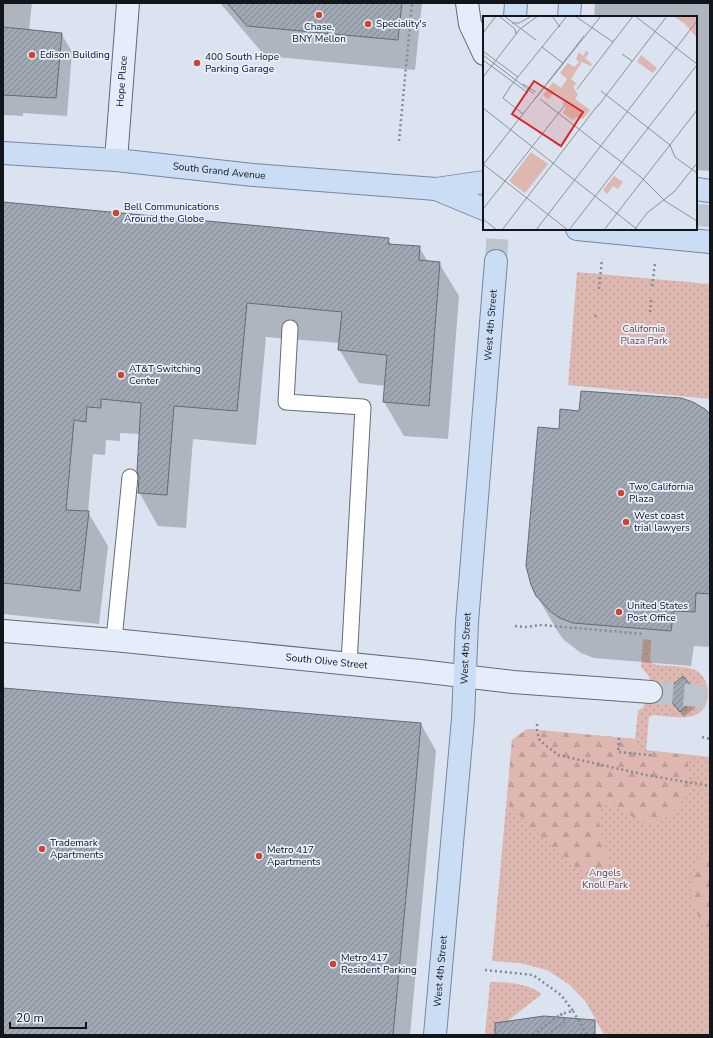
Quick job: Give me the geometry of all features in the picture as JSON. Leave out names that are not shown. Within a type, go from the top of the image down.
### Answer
[{"type":"main road","name":"Hope Place","points":[[116,160],[128,3]]},
{"type":"main road","points":[[467,3],[470,24],[483,52]]},
{"type":"main road","points":[[515,16],[516,3]]},
{"type":"main road","points":[[569,16],[570,3]]},
{"type":"main road","name":"South Grand Avenue","points":[[3,153],[116,160],[253,175],[436,189],[483,182]]},
{"type":"main road","name":"South Grand Avenue","points":[[436,189],[483,209]]},
{"type":"main road","points":[[697,189],[710,190]]},
{"type":"main road","points":[[587,230],[710,242]]},
{"type":"main road","name":"West 4th Street","points":[[435,1035],[463,719],[467,622],[496,261]]},
{"type":"main road","name":"South Olive Street","points":[[3,631],[114,640],[513,682],[651,692]]},
{"type":"lane","points":[[290,328],[286,402],[363,407],[349,664]]},
{"type":"lane","points":[[114,640],[130,477]]},
{"type":"path","points":[[399,141],[412,3]]},
{"type":"path","points":[[599,289],[602,259]]},
{"type":"path","points":[[652,286],[654,263]]},
{"type":"path","points":[[650,312],[651,300]]},
{"type":"path","points":[[515,626],[526,627],[541,625],[644,634]]},
{"type":"path","points":[[538,724],[537,730],[539,739],[551,751],[558,755],[646,775],[710,786]]},
{"type":"path","points":[[702,737],[710,739]]},
{"type":"path","points":[[619,738],[618,752],[650,755],[650,751]]},
{"type":"path","points":[[485,970],[533,975],[561,995],[573,1010],[587,1035]]},
{"type":"path","points":[[533,1035],[560,1014],[573,1010]]},
{"type":"path","points":[[547,1035],[566,1021],[560,1014]]},
{"type":"green space","name":"California Plaza Park","points":[[577,272],[710,284],[710,399],[568,385]]},
{"type":"green space","name":"Angels Knoll Park","points":[[643,639],[651,640],[650,660],[652,663],[656,665],[693,669],[700,673],[707,686],[707,701],[700,713],[689,717],[653,715],[649,717],[646,750],[710,757],[710,1035],[604,1035],[586,1002],[570,985],[547,970],[520,963],[492,961],[512,740],[527,729],[635,739],[638,711],[649,699],[651,681],[641,667]]},
{"type":"green space","points":[[527,729],[636,739],[635,750],[688,755],[689,782],[685,798],[673,812],[657,822],[643,823],[615,806],[607,804],[601,808],[599,823],[607,857],[606,866],[600,874],[591,875],[569,864],[507,803],[512,740]]},
{"type":"green space","points":[[710,848],[710,941],[692,903],[694,876],[702,854]]},
{"type":"green space","points":[[490,982],[524,985],[542,994],[510,1019],[499,1035],[485,1035]]},
{"type":"building","name":"Chase, BNY Mellon","points":[[227,3],[402,3],[398,40],[247,26]]},
{"type":"building","name":"Edison Building","points":[[3,27],[62,33],[56,98],[3,95]]},
{"type":"building","name":"AT&T Switching Center","points":[[3,202],[389,238],[388,244],[420,246],[419,260],[440,262],[429,406],[383,402],[387,355],[338,350],[342,312],[247,303],[237,411],[174,406],[167,495],[138,493],[139,478],[137,471],[141,403],[101,399],[101,408],[87,407],[86,422],[74,420],[66,510],[89,511],[80,591],[3,583]]},
{"type":"building","name":"Two California Plaza","points":[[581,391],[681,398],[693,402],[705,409],[710,414],[710,594],[696,593],[695,612],[674,611],[671,631],[573,623],[560,618],[551,612],[536,596],[531,585],[526,566],[538,427],[559,429],[560,409],[579,411]]},
{"type":"building","points":[[683,676],[699,696],[680,712],[664,693]]},
{"type":"building","points":[[3,688],[421,723],[393,1035],[3,1035]]},
{"type":"building","points":[[544,1016],[595,1020],[595,1035],[495,1035],[495,1023]]},
{"type":"tunnel","points":[[697,215],[710,216]]},
{"type":"tunnel","points":[[496,261],[498,230]]},
{"type":"tunnel","points":[[651,692],[710,697]]},
{"type":"place","name":"Chase, BNY Mellon","points":[[319,15]]},
{"type":"place","name":"Speciality's","points":[[368,24]]},
{"type":"place","name":"Edison Building","points":[[32,55]]},
{"type":"place","name":"400 South Hope Parking Garage","points":[[197,63]]},
{"type":"place","name":"Bell Communications Around the Globe","points":[[116,213]]},
{"type":"place","name":"AT&T Switching Center","points":[[121,375]]},
{"type":"place","name":"Two California Plaza","points":[[621,493]]},
{"type":"place","name":"West coast trial lawyers","points":[[626,522]]},
{"type":"place","name":"United States Post Office","points":[[619,612]]},
{"type":"place","name":"Trademark Apartments","points":[[42,849]]},
{"type":"place","name":"Metro 417 Apartments","points":[[259,856]]},
{"type":"place","name":"Metro 417 Resident Parking","points":[[333,964]]}]
